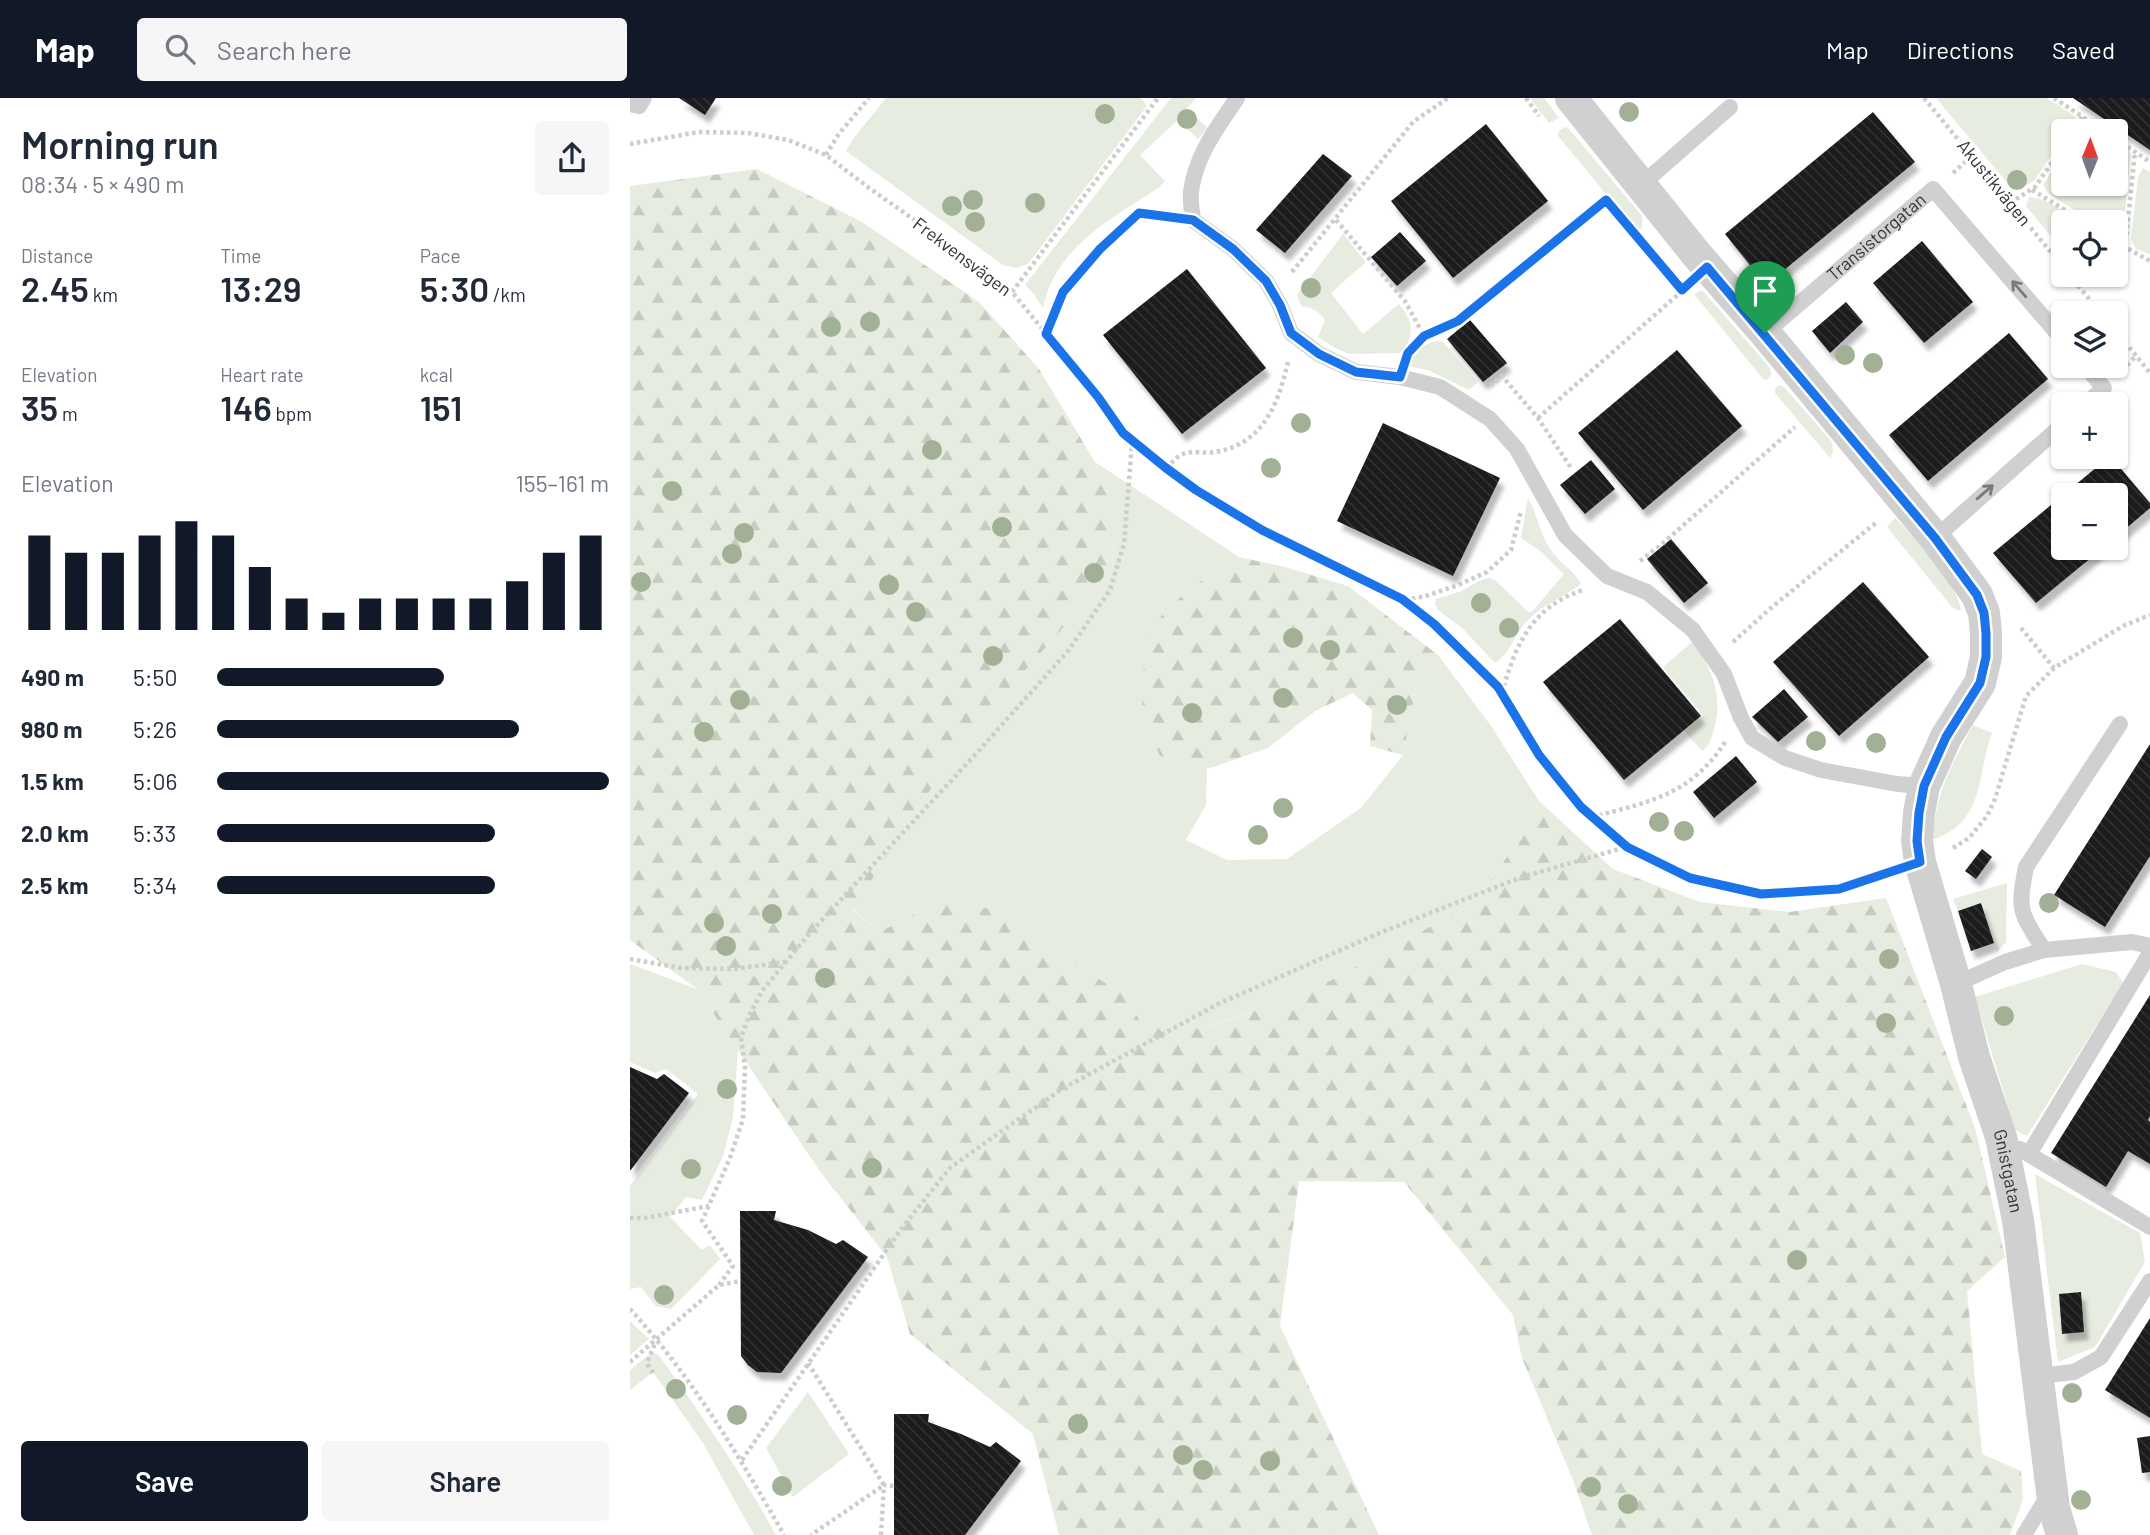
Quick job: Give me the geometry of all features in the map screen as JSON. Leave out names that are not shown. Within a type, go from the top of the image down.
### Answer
[{"type":"street","points":[[1571,98],[1707,267],[1935,538],[1977,595],[1984,613],[1986,657],[1980,683],[1946,737],[1924,786],[1917,841],[1920,862]]},
{"type":"street","name":"Gnistgatan","points":[[1920,862],[1956,984],[1974,1057],[2000,1137],[2018,1220],[2054,1508],[2062,1535]]},
{"type":"lane","points":[[630,104],[639,107],[645,98]]},
{"type":"lane","points":[[1237,98],[1205,146],[1194,175],[1190,194],[1193,220],[1233,249],[1266,281],[1291,333],[1319,354],[1356,372],[1400,377],[1440,387],[1490,419],[1517,449],[1565,535],[1607,576],[1647,592],[1693,630],[1724,674],[1752,738],[1785,758],[1821,770],[1924,786]]},
{"type":"lane","points":[[1640,186],[1730,107]]},
{"type":"lane","name":"Transistorgatan","points":[[1765,333],[1934,189],[2051,326]]},
{"type":"lane","points":[[2095,378],[2104,388],[2099,392]]},
{"type":"lane","points":[[1935,538],[2051,435]]},
{"type":"lane","points":[[2044,950],[2021,912],[2026,867],[2120,724]]},
{"type":"lane","points":[[1956,984],[2005,962],[2044,950],[2132,942],[2150,946]]},
{"type":"lane","points":[[2029,1154],[2150,953]]},
{"type":"lane","points":[[2000,1137],[2150,1227]]},
{"type":"lane","points":[[2038,1376],[2074,1372],[2101,1357],[2150,1281]]},
{"type":"lane","points":[[2024,1535],[2052,1489]]},
{"type":"path","points":[[826,155],[838,135],[869,98]]},
{"type":"path","points":[[1012,292],[1158,98]]},
{"type":"path","points":[[1274,295],[1413,122],[1448,98]]},
{"type":"path","points":[[1526,98],[1541,120]]},
{"type":"path","name":"Akustikvägen","points":[[1924,98],[2051,253]]},
{"type":"path","points":[[2054,98],[2085,119]]},
{"type":"path","name":"Frekvensvägen","points":[[630,144],[699,132],[748,133],[788,140],[826,155],[1012,292],[1132,442],[1196,490],[1262,530],[1348,570],[1405,601],[1434,624],[1498,687],[1539,755],[1581,807],[1627,847],[1690,878],[1761,894],[1839,889],[1920,862]]},
{"type":"path","points":[[2128,147],[2150,162]]},
{"type":"path","points":[[2128,219],[2135,152]]},
{"type":"path","points":[[2010,203],[2032,190],[2051,163]]},
{"type":"path","points":[[1598,190],[1615,210]]},
{"type":"path","points":[[2032,190],[2065,210]]},
{"type":"path","points":[[1400,377],[1408,353],[1424,336],[1458,321],[1606,200]]},
{"type":"path","points":[[1046,334],[1063,292],[1100,249],[1139,213],[1193,220]]},
{"type":"path","points":[[1336,220],[1405,301],[1424,336]]},
{"type":"path","points":[[2128,250],[2150,261]]},
{"type":"path","points":[[1538,418],[1707,267]]},
{"type":"path","points":[[1674,280],[1691,301]]},
{"type":"path","points":[[2079,287],[2091,301]]},
{"type":"path","points":[[1166,468],[1182,454],[1216,452],[1243,443],[1264,425],[1277,400],[1287,364],[1291,333]]},
{"type":"path","points":[[2128,346],[2150,373]]},
{"type":"path","points":[[1502,694],[1512,657],[1526,630],[1549,607],[1578,591],[1615,579],[1662,544],[1795,427],[1803,436]]},
{"type":"path","points":[[630,1362],[719,1285],[733,1266],[702,1221],[730,1158],[743,1119],[746,1067],[741,1038],[762,991],[1068,650],[1110,590],[1124,544],[1132,442]]},
{"type":"path","points":[[1405,601],[1458,585],[1488,572],[1511,550],[1521,509],[1523,462]]},
{"type":"path","points":[[1719,667],[1736,638],[1876,524],[1867,513]]},
{"type":"path","points":[[1920,862],[1941,855],[1969,838],[1987,816],[1995,799],[2026,696],[2054,668],[2123,626],[2150,615]]},
{"type":"path","points":[[2017,623],[2054,668]]},
{"type":"path","points":[[1592,817],[1669,794],[1697,776],[1721,748],[1741,718]]},
{"type":"path","points":[[742,1460],[901,1230],[950,1168],[1062,1090],[1220,1003],[1382,932],[1519,878],[1627,847]]},
{"type":"path","points":[[630,959],[681,968],[734,970],[786,962]]},
{"type":"path","points":[[630,1218],[645,1218],[709,1206]]},
{"type":"path","points":[[719,1285],[740,1281]]},
{"type":"path","points":[[630,1309],[693,1388],[742,1460],[784,1535]]},
{"type":"path","points":[[653,1373],[647,1363],[657,1340]]},
{"type":"path","points":[[808,1363],[884,1485],[881,1535]]},
{"type":"path","points":[[811,1535],[884,1485],[894,1486]]},
{"type":"green space","points":[[886,98],[1141,98],[1147,106],[1028,264],[1017,268],[1003,265],[846,151]]},
{"type":"green space","points":[[1171,98],[1196,98],[1186,109],[1208,128],[1198,139],[1178,120],[1140,155],[1165,181],[1104,224],[1072,251],[1050,286],[1043,308],[1025,285]]},
{"type":"green space","points":[[1530,98],[1544,98],[1559,118],[1549,123]]},
{"type":"green space","points":[[1936,98],[2047,98],[2076,117],[2051,119],[2051,156],[2034,181],[2027,185],[2010,186]]},
{"type":"green space","points":[[1565,127],[1642,216],[1642,229],[1634,228],[1558,136],[1559,131]]},
{"type":"green space","points":[[2128,150],[2131,155],[2128,183]]},
{"type":"green space","points":[[2143,168],[2150,172],[2150,254],[2136,249],[2131,239],[2138,177]]},
{"type":"green space","points":[[757,169],[862,222],[979,302],[1039,369],[1095,462],[1115,512],[1112,573],[963,740],[852,910],[880,932],[938,901],[992,909],[1050,953],[1123,992],[1144,1028],[1207,1028],[1324,984],[1472,904],[1533,822],[1539,801],[1613,869],[1700,902],[1789,912],[1886,898],[1975,1128],[2005,1257],[1967,1291],[1982,1454],[2021,1471],[2023,1499],[2010,1535],[1592,1535],[1573,1480],[1522,1358],[1513,1315],[1404,1182],[1299,1181],[1280,1326],[1379,1535],[1059,1535],[1033,1434],[910,1334],[887,1257],[819,1170],[697,989],[630,940],[630,186]]},
{"type":"green space","points":[[2051,172],[2051,195],[2043,185]]},
{"type":"green space","points":[[2053,196],[2127,196],[2125,210],[2074,210]]},
{"type":"green space","points":[[2029,197],[2062,210],[2051,210],[2051,236],[2026,206]]},
{"type":"green space","points":[[1343,234],[1366,262],[1331,293],[1363,334],[1399,304],[1411,326],[1405,350],[1400,353],[1349,354],[1335,348],[1318,337],[1325,320],[1315,310],[1301,306],[1297,295]]},
{"type":"green space","points":[[1702,290],[1770,368],[1771,375],[1767,380],[1763,379],[1694,294]]},
{"type":"green space","points":[[1436,341],[1443,342],[1478,382],[1469,390],[1430,371],[1409,366],[1418,350]]},
{"type":"green space","points":[[1779,385],[1784,387],[1832,442],[1833,452],[1830,458],[1775,393]]},
{"type":"green space","points":[[1095,462],[1239,557],[1189,589],[1160,756],[1207,769],[1206,805],[1186,840],[1227,860],[1287,859],[1361,808],[1403,755],[1419,671],[1438,655],[1491,726],[1539,801],[1533,822],[1472,904],[1324,984],[1206,1028],[1144,1028],[1123,992],[1050,953],[991,909],[938,901],[880,932],[852,909],[963,740],[1112,573],[1115,512]]},
{"type":"green space","points":[[1528,498],[1551,550],[1581,584],[1529,619],[1501,659],[1495,663],[1463,629],[1438,610],[1435,603],[1436,599],[1462,591],[1489,578],[1495,580],[1528,612],[1532,612],[1564,574],[1539,550],[1521,538]]},
{"type":"green space","points":[[1895,518],[1944,576],[1959,601],[1961,610],[1952,607],[1887,527]]},
{"type":"green space","points":[[1239,557],[1285,567],[1348,586],[1438,655],[1419,671],[1403,755],[1370,746],[1372,710],[1353,693],[1315,711],[1268,748],[1207,769],[1160,756],[1142,715],[1145,632],[1189,589]]},
{"type":"green space","points":[[1692,642],[1706,662],[1717,696],[1712,735],[1702,751],[1684,731],[1703,715],[1663,667]]},
{"type":"green space","points":[[1973,725],[1992,733],[1976,796],[1962,822],[1932,840],[1937,807],[1946,780]]},
{"type":"green space","points":[[2007,883],[2006,942],[1997,952],[1981,903],[1958,911],[1953,899]]},
{"type":"green space","points":[[630,964],[697,989],[738,1049],[733,1117],[723,1156],[702,1200],[686,1197],[670,1217],[702,1250],[710,1245],[720,1259],[671,1309],[656,1306],[641,1287],[630,1289],[630,1186],[698,1094],[666,1069],[655,1073],[630,1062]]},
{"type":"green space","points":[[2082,964],[2116,972],[2123,983],[2027,1136],[2015,1130],[1975,997]]},
{"type":"green space","points":[[2035,1174],[2140,1233],[2145,1262],[2095,1347],[2058,1362]]},
{"type":"green space","points":[[630,1321],[649,1339],[630,1355]]},
{"type":"green space","points":[[651,1353],[658,1354],[705,1421],[776,1535],[754,1535],[703,1443],[653,1372],[630,1390],[630,1370]]},
{"type":"green space","points":[[808,1392],[849,1454],[793,1497],[766,1448]]},
{"type":"building","points":[[679,98],[716,98],[705,115]]},
{"type":"building","points":[[2073,98],[2150,98],[2150,150],[2128,135],[2128,119],[2104,119]]},
{"type":"building","points":[[1873,112],[1915,162],[1766,285],[1725,234]]},
{"type":"building","points":[[1486,124],[1548,201],[1453,278],[1391,201]]},
{"type":"building","points":[[1323,154],[1352,176],[1285,253],[1256,230]]},
{"type":"building","points":[[1400,232],[1426,261],[1397,286],[1371,257]]},
{"type":"building","points":[[1922,241],[1973,302],[1924,343],[1873,283]]},
{"type":"building","points":[[1187,269],[1266,368],[1182,434],[1103,335]]},
{"type":"building","points":[[1846,302],[1863,322],[1830,353],[1812,331]]},
{"type":"building","points":[[1470,320],[1507,363],[1483,382],[1447,339]]},
{"type":"building","points":[[2009,333],[2048,379],[1928,481],[1889,435]]},
{"type":"building","points":[[1677,350],[1742,426],[1643,510],[1578,433]]},
{"type":"building","points":[[1383,423],[1500,478],[1453,576],[1337,521]]},
{"type":"building","points":[[1591,460],[1615,489],[1585,514],[1560,485]]},
{"type":"building","points":[[2094,469],[2121,469],[2150,503],[2150,508],[2128,527],[2128,483],[2078,483]]},
{"type":"building","points":[[2051,505],[2051,560],[2088,560],[2036,603],[1993,553]]},
{"type":"building","points":[[1671,539],[1708,583],[1684,603],[1647,559]]},
{"type":"building","points":[[1863,582],[1929,657],[1839,736],[1773,662]]},
{"type":"building","points":[[1620,619],[1701,716],[1624,780],[1543,682]]},
{"type":"building","points":[[1784,689],[1808,717],[1778,742],[1752,717]]},
{"type":"building","points":[[2150,744],[2150,856],[2105,927],[2054,895]]},
{"type":"building","points":[[1736,756],[1757,782],[1714,818],[1693,792]]},
{"type":"building","points":[[1982,849],[1992,857],[1976,879],[1965,871]]},
{"type":"building","points":[[1981,903],[1994,943],[1971,951],[1958,911]]},
{"type":"building","points":[[2150,995],[2150,1164],[2128,1151],[2106,1187],[2051,1153]]},
{"type":"building","points":[[630,1067],[657,1079],[664,1074],[689,1093],[630,1171]]},
{"type":"building","points":[[740,1211],[776,1211],[774,1220],[808,1230],[836,1244],[843,1240],[868,1257],[781,1373],[757,1372],[741,1356]]},
{"type":"building","points":[[2081,1292],[2084,1332],[2062,1334],[2059,1294]]},
{"type":"building","points":[[2150,1318],[2150,1418],[2105,1390]]},
{"type":"building","points":[[894,1414],[929,1414],[928,1422],[990,1447],[996,1442],[1021,1461],[965,1535],[894,1535]]},
{"type":"building","points":[[2150,1436],[2150,1472],[2142,1473],[2137,1438]]},
{"type":"route","points":[[1606,200],[1682,290],[1707,267],[1765,333],[1962,572],[1977,595],[1984,613],[1986,657],[1980,683],[1946,737],[1924,786],[1917,841],[1920,862],[1839,889],[1761,894],[1690,878],[1627,847],[1581,807],[1539,755],[1498,687],[1434,624],[1402,599],[1348,570],[1262,530],[1196,490],[1166,468],[1123,433],[1098,397],[1046,334],[1063,292],[1100,249],[1139,213],[1193,220],[1233,249],[1266,281],[1280,305],[1291,333],[1319,354],[1356,372],[1400,377],[1408,353],[1424,336],[1458,321],[1606,200]]}]
